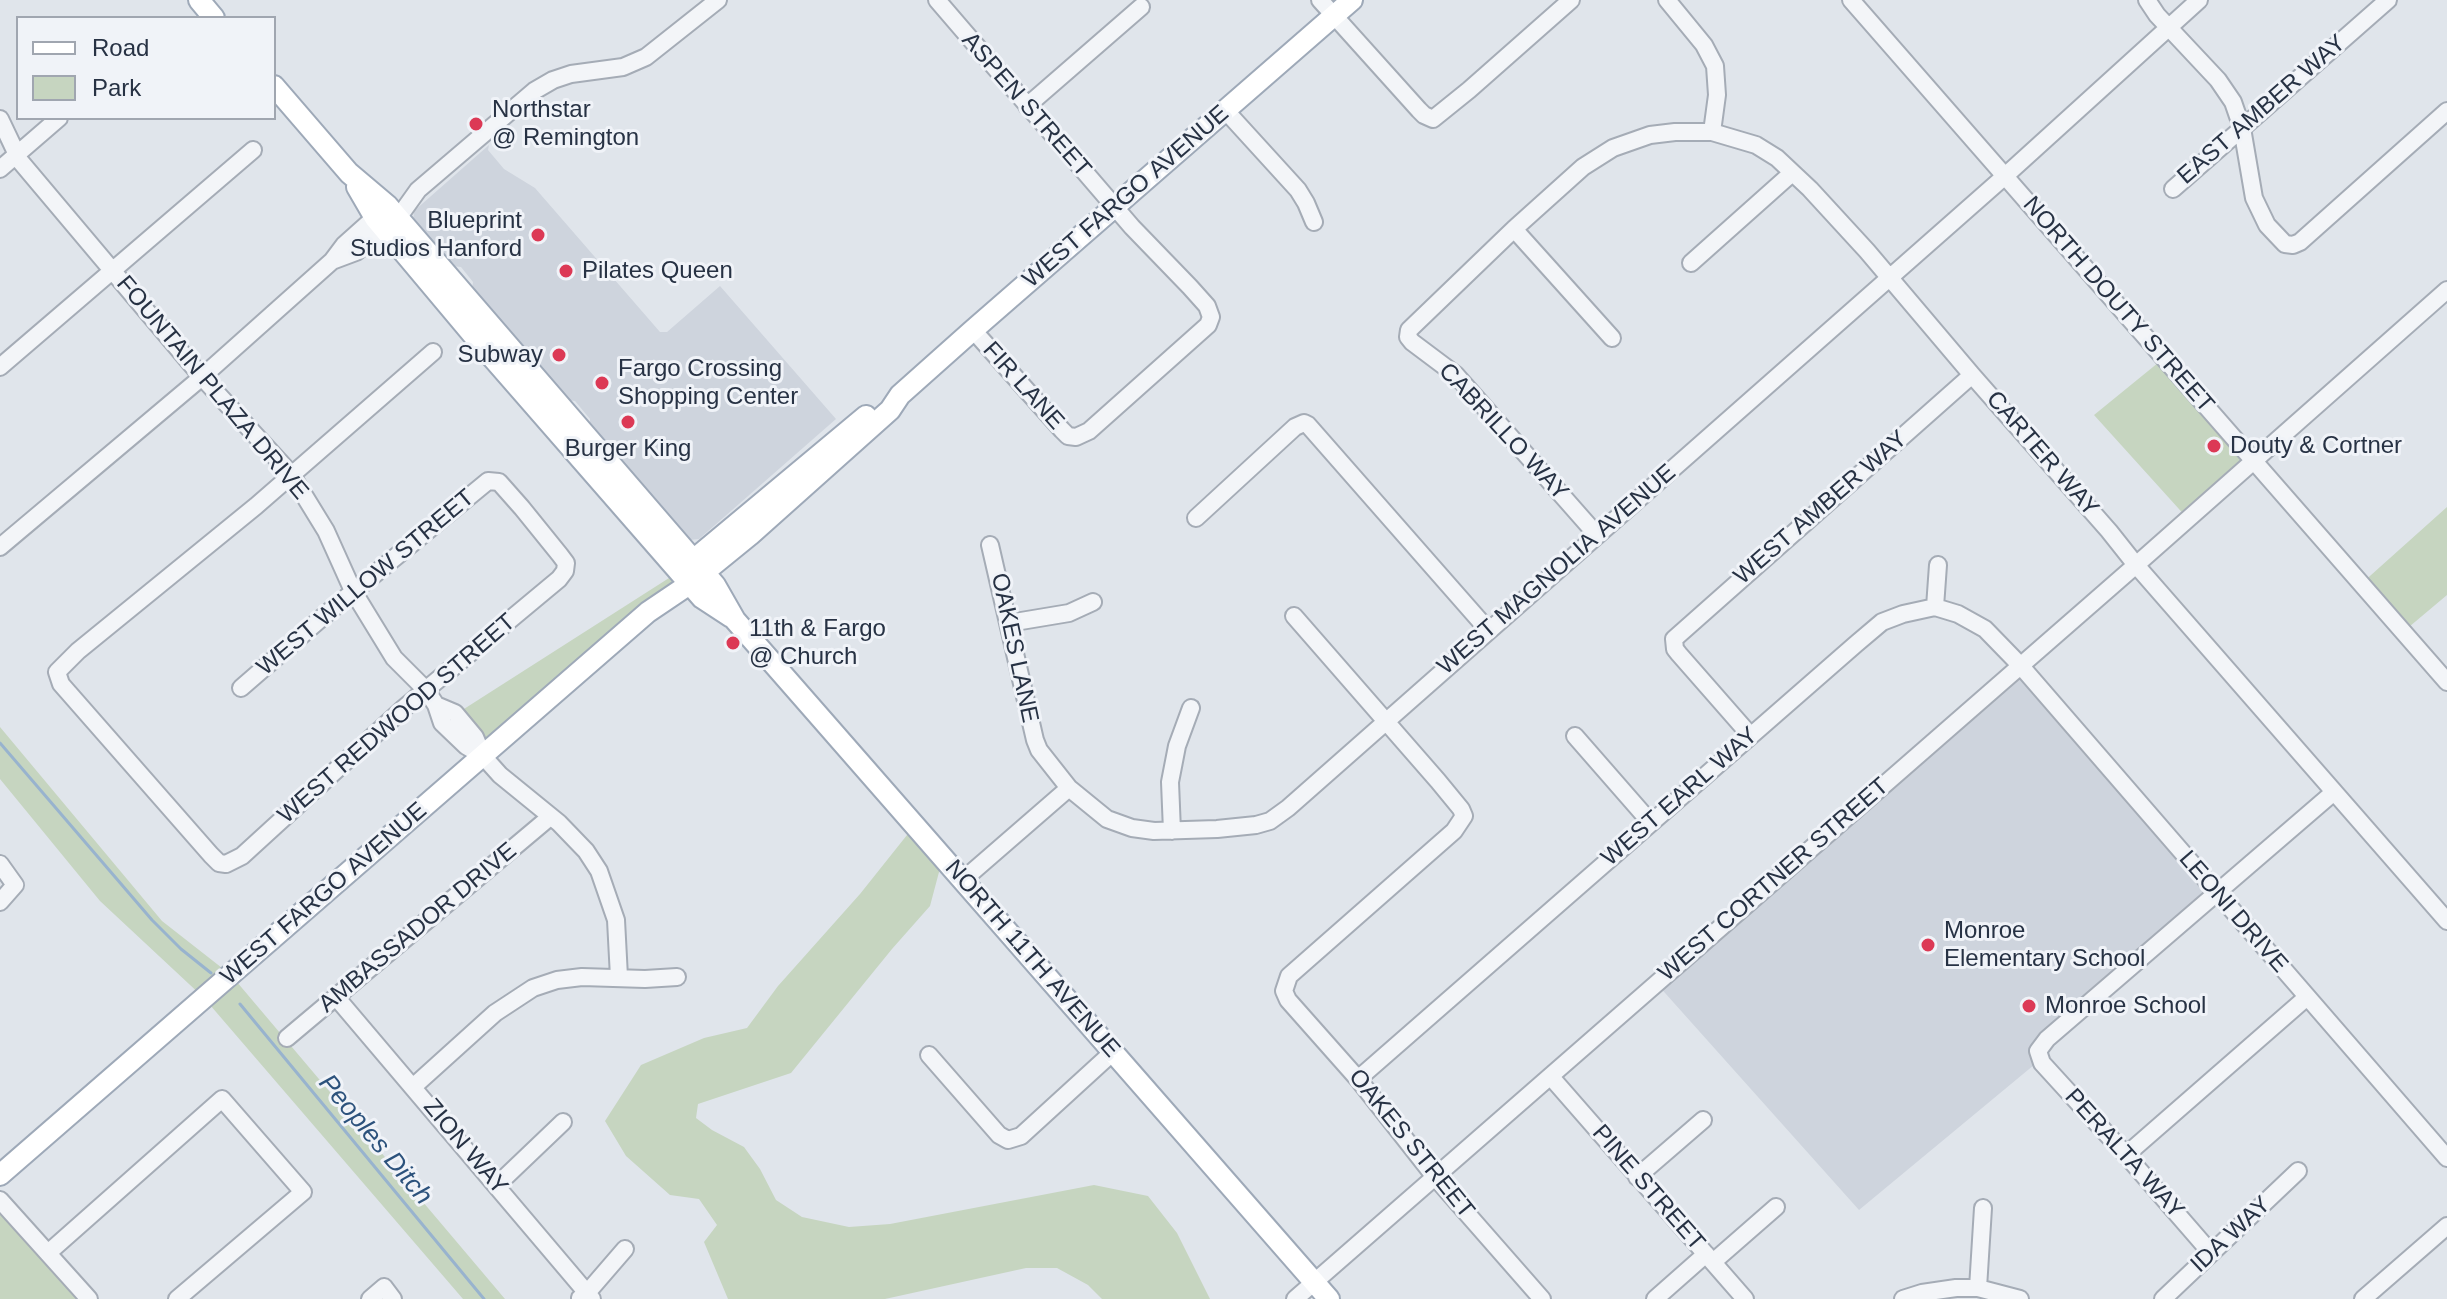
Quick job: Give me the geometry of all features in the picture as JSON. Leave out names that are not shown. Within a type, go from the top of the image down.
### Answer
[{"type":"main road","points":[[199,0],[212,16]]},
{"type":"main road","name":"WEST FARGO AVENUE","points":[[0,1175],[648,612],[833,443],[885,401],[900,395],[1352,0]]},
{"type":"main road","name":"NORTH 11TH AVENUE","points":[[276,88],[386,218],[484,348],[692,572]]},
{"type":"main road","name":"NORTH 11TH AVENUE","points":[[386,218],[574,420],[692,572],[702,598],[735,620],[1329,1299]]},
{"type":"main road","name":"NORTH 11TH AVENUE","points":[[484,348],[496,352],[550,413],[574,420]]},
{"type":"street","points":[[0,547],[202,377],[332,261],[356,252],[386,218],[534,91],[571,74],[623,67],[646,57],[718,0]]},
{"type":"street","points":[[1320,0],[1430,119],[1438,117],[1571,0]]},
{"type":"street","points":[[1667,0],[1704,45],[1715,66],[1718,81],[1712,132]]},
{"type":"street","name":"NORTH DOUTY STREET","points":[[1851,0],[2447,682]]},
{"type":"street","points":[[2147,0],[2226,90],[2242,128],[2254,198],[2267,225],[2280,241],[2288,245],[2300,242],[2447,111]]},
{"type":"street","name":"WEST MAGNOLIA AVENUE","points":[[1069,788],[1098,812],[1119,824],[1143,829],[1172,831],[1256,825],[1270,821],[2005,176],[2199,0]]},
{"type":"street","name":"EAST AMBER WAY","points":[[2173,189],[2388,0]]},
{"type":"street","name":"ASPEN STREET","points":[[940,1],[1114,207],[1207,306],[1211,317],[1208,325],[1089,431],[1076,437]]},
{"type":"street","points":[[1027,106],[1141,7]]},
{"type":"street","points":[[1226,111],[1289,180],[1306,203],[1314,222]]},
{"type":"street","name":"FOUNTAIN PLAZA DRIVE","points":[[0,119],[20,161],[202,377],[292,475],[326,531],[353,591],[394,658],[426,690],[436,705],[455,713],[475,737],[483,756],[500,775],[586,851],[599,871],[616,920],[619,977]]},
{"type":"street","points":[[0,169],[57,120]]},
{"type":"street","name":"CARTER WAY","points":[[1408,333],[1413,324],[1514,229],[1583,167],[1613,148],[1650,135],[1712,132],[1770,152],[1810,189],[1890,277],[2447,921]]},
{"type":"street","points":[[0,367],[253,150]]},
{"type":"street","points":[[1691,263],[1792,173]]},
{"type":"street","points":[[1514,229],[1612,338]]},
{"type":"street","name":"WEST CORTNER STREET","points":[[1295,1299],[2447,290]]},
{"type":"street","name":"FIR LANE","points":[[973,330],[1062,430],[1068,436],[1076,437]]},
{"type":"street","name":"CABRILLO WAY","points":[[1408,333],[1412,342],[1456,375],[1596,534]]},
{"type":"street","points":[[292,475],[433,352]]},
{"type":"street","name":"WEST AMBER WAY","points":[[1750,735],[1679,654],[1673,642],[1681,631],[1972,375]]},
{"type":"street","points":[[1196,518],[1295,427],[1304,423],[1314,429],[1488,630]]},
{"type":"street","name":"WEST REDWOOD STREET","points":[[292,475],[78,651],[57,672],[61,684],[223,865],[242,856],[426,690],[559,579],[567,567],[560,555],[499,482],[492,480]]},
{"type":"street","name":"WEST WILLOW STREET","points":[[241,688],[353,591],[475,490],[492,480]]},
{"type":"street","name":"OAKES LANE","points":[[990,545],[1035,740],[1039,750],[1069,788]]},
{"type":"street","points":[[1938,565],[1935,607],[1958,614],[1985,629],[2020,665]]},
{"type":"street","points":[[1009,623],[1069,613],[1093,602]]},
{"type":"street","name":"WEST EARL WAY","points":[[1358,1079],[1882,622],[1935,607]]},
{"type":"street","points":[[1294,616],[1385,721]]},
{"type":"street","name":"LEONI DRIVE","points":[[2020,665],[2447,1158]]},
{"type":"street","points":[[1172,831],[1172,773],[1177,746],[1191,708]]},
{"type":"street","name":"OAKES STREET","points":[[1385,721],[1464,816],[1454,831],[1299,966],[1283,988],[1288,1000],[1358,1079],[1435,1177],[1542,1299]]},
{"type":"street","points":[[1575,736],[1651,823]]},
{"type":"street","points":[[963,880],[1069,788]]},
{"type":"street","points":[[2216,894],[2334,792]]},
{"type":"street","name":"AMBASSADOR DRIVE","points":[[287,1038],[550,817]]},
{"type":"street","points":[[0,864],[15,885],[0,902]]},
{"type":"street","name":"PERALTA WAY","points":[[2211,1253],[2042,1063],[2038,1054],[2047,1039],[2216,894]]},
{"type":"street","points":[[413,1087],[495,1013],[524,992],[557,980],[582,977],[677,977]]},
{"type":"street","name":"ZION WAY","points":[[336,997],[497,1185],[586,1297]]},
{"type":"street","points":[[2126,1155],[2307,997]]},
{"type":"street","points":[[929,1055],[999,1135],[1008,1140],[1021,1136],[1113,1052]]},
{"type":"street","name":"PINE STREET","points":[[1551,1077],[1745,1299]]},
{"type":"street","points":[[48,1253],[222,1099],[303,1192],[177,1299]]},
{"type":"street","points":[[1637,1177],[1703,1120]]},
{"type":"street","points":[[497,1185],[563,1122]]},
{"type":"street","name":"IDA WAY","points":[[2163,1299],[2298,1171]]},
{"type":"street","points":[[0,1200],[89,1299]]},
{"type":"street","points":[[1655,1299],[1776,1207]]},
{"type":"street","points":[[1978,1288],[1983,1208]]},
{"type":"street","points":[[2363,1299],[2447,1226]]},
{"type":"street","points":[[586,1297],[625,1249]]},
{"type":"street","points":[[1903,1299],[1933,1291],[1978,1288],[2020,1299]]},
{"type":"street","points":[[370,1299],[388,1293]]},
{"type":"shaded area","points":[[489,145],[488,150],[504,169],[535,188],[660,332],[667,332],[720,286],[836,419],[699,539],[689,540],[590,425],[590,419],[575,401],[568,400],[472,290],[473,282],[461,267],[452,266],[413,221],[414,211]]},
{"type":"shaded area","name":"Monroe Elementary School","points":[[2020,665],[2216,894],[2047,1039],[2040,1060],[1859,1210],[1657,984]]},
{"type":"green space","points":[[2164,358],[2253,461],[2188,519],[2094,415]]},
{"type":"green space","points":[[2447,507],[2447,595],[2403,632],[2361,584]]},
{"type":"green space","points":[[680,571],[704,573],[538,713],[491,765],[442,723]]},
{"type":"green space","points":[[0,727],[162,921],[231,975],[505,1299],[463,1299],[204,998],[100,901],[0,779]]},
{"type":"green space","points":[[915,825],[943,857],[930,906],[791,1073],[698,1104],[696,1118],[744,1147],[776,1200],[802,1217],[849,1227],[890,1224],[1094,1185],[1148,1196],[1177,1233],[1210,1299],[1102,1299],[1088,1285],[1057,1268],[1026,1268],[885,1299],[728,1299],[704,1242],[717,1225],[699,1199],[670,1195],[626,1156],[605,1121],[641,1065],[704,1038],[747,1028],[778,986],[860,894]]},
{"type":"green space","points":[[0,1200],[89,1299],[0,1299]]},
{"type":"waterway","name":"Peoples Ditch","points":[[0,743],[152,920],[211,973]]},
{"type":"waterway","name":"Peoples Ditch","points":[[240,1004],[484,1299]]},
{"type":"place","name":"Northstar @ Remington","points":[[476,124]]},
{"type":"place","name":"Blueprint Studios Hanford","points":[[538,235]]},
{"type":"place","name":"Pilates Queen","points":[[566,271]]},
{"type":"place","name":"Subway","points":[[559,355]]},
{"type":"place","name":"Fargo Crossing Shopping Center","points":[[602,383]]},
{"type":"place","name":"Burger King","points":[[628,422]]},
{"type":"place","name":"Douty & Cortner","points":[[2214,446]]},
{"type":"place","name":"11th & Fargo @ Church","points":[[733,643]]},
{"type":"place","name":"Monroe Elementary School","points":[[1928,945]]},
{"type":"place","name":"Monroe School","points":[[2029,1006]]}]
